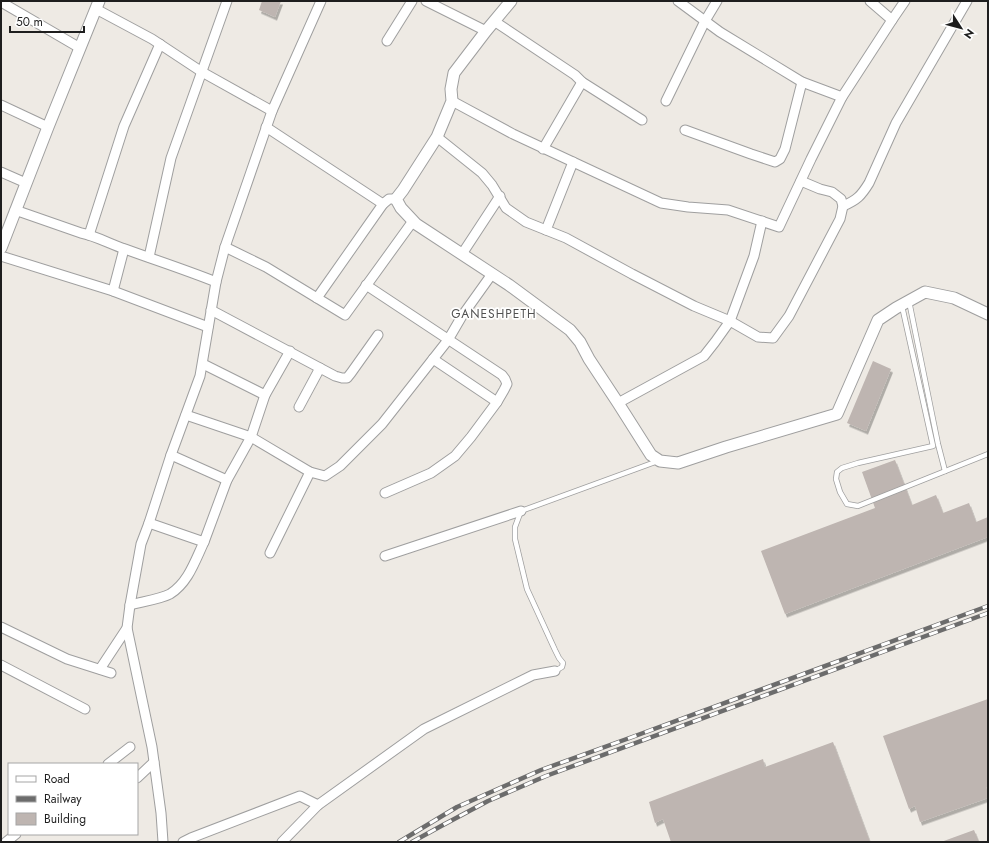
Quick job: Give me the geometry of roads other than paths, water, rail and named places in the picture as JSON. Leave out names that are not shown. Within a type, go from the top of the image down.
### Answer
[{"type":"street","points":[[149,257],[171,158],[227,1]]},
{"type":"street","points":[[163,842],[161,813],[152,747],[127,628],[141,544],[200,376],[216,282],[225,247],[272,111],[321,1]]},
{"type":"street","points":[[387,41],[412,1]]},
{"type":"street","points":[[426,1],[486,31]]},
{"type":"street","points":[[317,298],[383,204],[389,199],[396,199],[404,190],[437,137],[452,101],[451,89],[454,73],[511,1]]},
{"type":"street","points":[[678,1],[720,32],[802,82],[842,97]]},
{"type":"street","points":[[666,101],[705,21],[717,1]]},
{"type":"street","points":[[870,1],[892,20]]},
{"type":"street","points":[[452,101],[514,134],[661,203],[728,210],[779,227],[842,97],[905,1]]},
{"type":"street","points":[[843,206],[858,198],[870,183],[896,123],[966,1]]},
{"type":"street","points":[[1,2],[80,48]]},
{"type":"street","points":[[1,248],[48,127],[98,5],[202,72],[272,111]]},
{"type":"street","points":[[494,21],[575,75],[582,82],[642,120]]},
{"type":"street","points":[[89,235],[124,126],[160,44]]},
{"type":"street","points":[[543,148],[582,82]]},
{"type":"street","points":[[685,130],[775,162],[780,160],[785,149],[802,82]]},
{"type":"street","points":[[1,105],[48,127]]},
{"type":"street","points":[[266,127],[383,204]]},
{"type":"street","points":[[437,137],[482,173],[500,196],[506,208],[526,222],[566,238],[694,306],[730,321],[758,337],[773,338],[789,316],[840,219],[843,206],[841,199],[832,192],[800,181]]},
{"type":"street","points":[[546,230],[573,162]]},
{"type":"street","points":[[1,172],[26,183]]},
{"type":"street","points":[[462,254],[500,196]]},
{"type":"street","points":[[396,199],[401,208],[413,221],[509,285],[570,330],[580,342],[588,359],[651,455],[660,461],[678,463],[837,414],[878,320],[925,292],[954,298],[988,314]]},
{"type":"street","points":[[15,210],[89,235],[216,282]]},
{"type":"street","points":[[225,247],[266,267],[345,314],[413,221]]},
{"type":"street","points":[[618,403],[704,356],[730,321],[754,256],[762,221]]},
{"type":"street","points":[[113,291],[124,249]]},
{"type":"street","points":[[1,256],[113,291],[208,326]]},
{"type":"street","points":[[186,415],[251,437],[310,472],[325,476],[340,466],[382,424],[448,340],[462,316],[492,274]]},
{"type":"street","points":[[366,285],[496,371],[505,379],[506,384],[497,402],[455,456],[431,473],[385,493]]},
{"type":"street","points":[[211,310],[335,376],[342,378],[347,378],[378,335]]},
{"type":"street","points":[[130,605],[169,595],[184,581],[204,542],[227,480],[251,437],[265,395],[290,351]]},
{"type":"street","points":[[433,359],[497,402]]},
{"type":"street","points":[[203,364],[265,395]]},
{"type":"street","points":[[299,407],[320,368]]},
{"type":"street","points":[[171,455],[227,480]]},
{"type":"street","points":[[270,553],[310,472]]},
{"type":"street","points":[[385,556],[522,511]]},
{"type":"street","points":[[149,523],[204,542]]},
{"type":"street","points":[[1,627],[67,659],[111,673]]},
{"type":"street","points":[[100,669],[127,628]]},
{"type":"street","points":[[1,665],[85,709]]},
{"type":"street","points":[[282,842],[318,805],[424,729],[533,675],[555,671]]},
{"type":"street","points":[[109,763],[130,747]]},
{"type":"street","points":[[138,777],[154,762]]},
{"type":"street","points":[[183,842],[300,796],[318,805]]},
{"type":"street","points":[[1,833],[6,842],[15,835]]},
{"type":"lane","points":[[906,303],[945,471]]},
{"type":"lane","points":[[906,303],[933,446],[842,468],[837,472],[836,480],[840,492],[847,504],[858,506],[988,454]]},
{"type":"lane","points":[[555,671],[562,667],[563,662],[555,650],[527,589],[515,539],[516,527],[522,511],[660,461]]},
{"type":"railway","points":[[399,842],[457,807],[541,770],[988,606]]},
{"type":"railway","points":[[412,842],[488,801],[546,776],[988,613]]},
{"type":"district","name":"GANESHPETH","points":[[494,314]]}]
